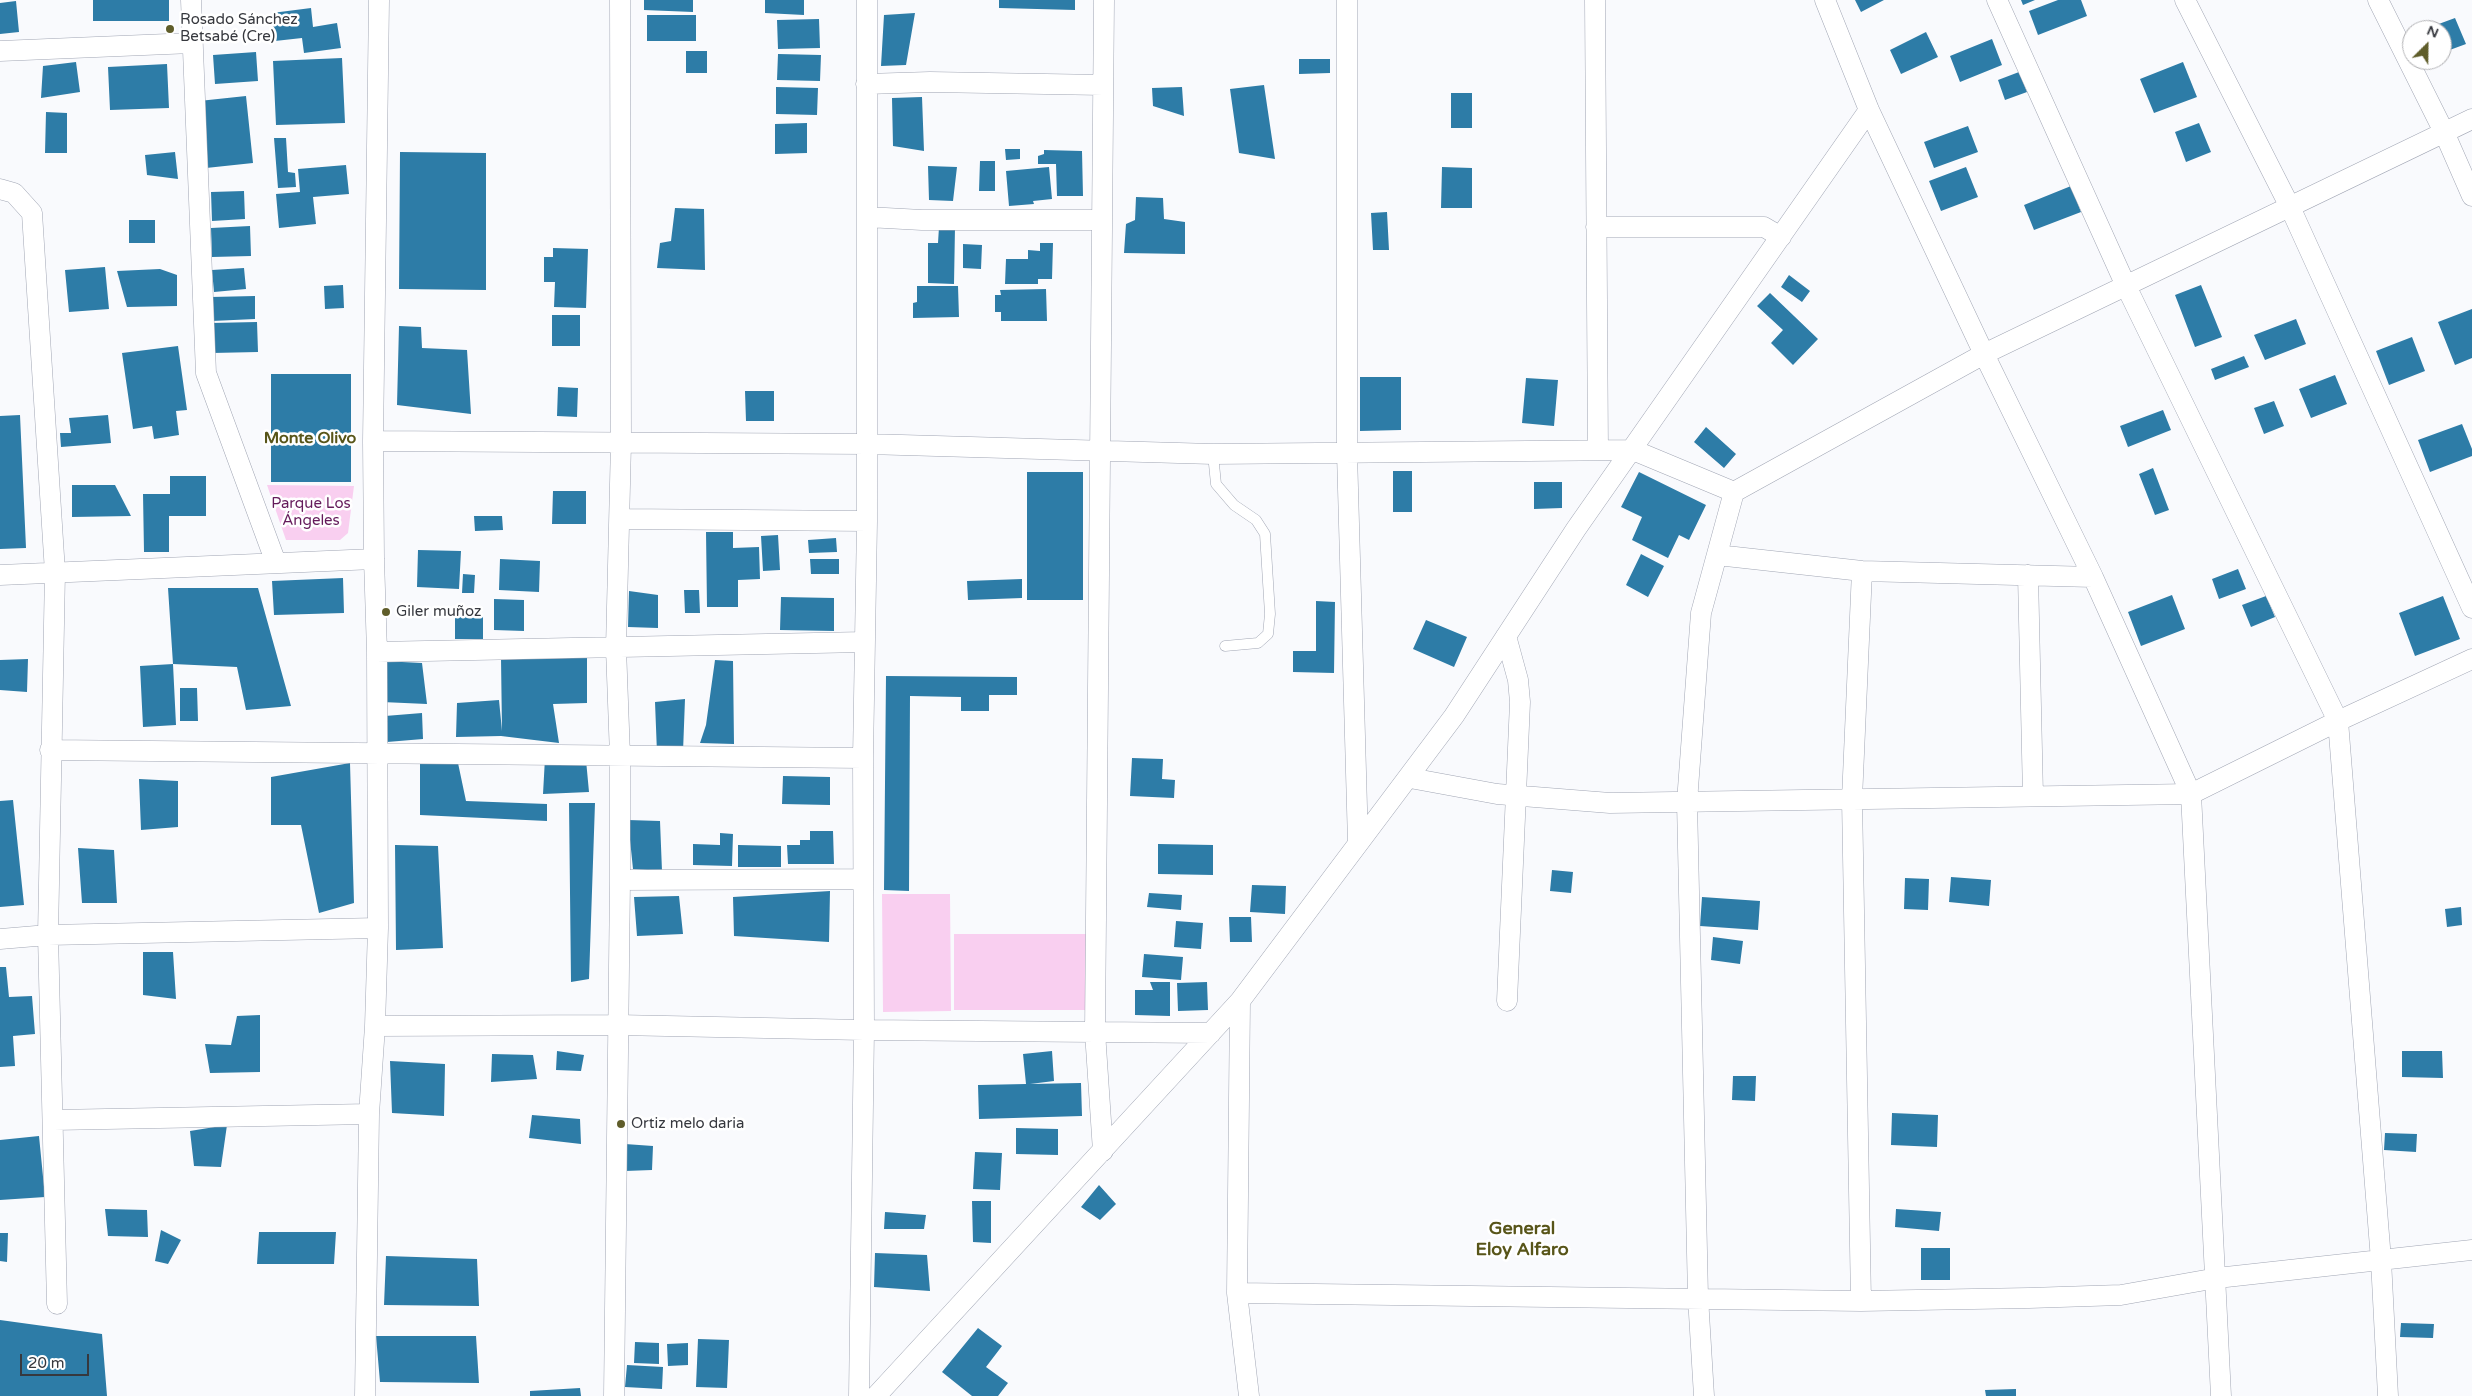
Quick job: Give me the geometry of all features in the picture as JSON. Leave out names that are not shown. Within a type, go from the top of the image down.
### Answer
[{"type":"street","points":[[195,0],[191,0],[192,43],[206,373],[276,563]]},
{"type":"street","points":[[365,1396],[368,1114],[375,1026],[378,928],[377,652],[373,441],[379,0]]},
{"type":"street","points":[[614,1396],[620,880],[620,756],[616,648],[622,443],[620,0]]},
{"type":"street","points":[[859,1396],[864,1030],[862,879],[864,642],[868,521],[867,0]]},
{"type":"street","points":[[1103,1151],[1095,1032],[1104,0]]},
{"type":"street","points":[[1348,0],[1347,453],[1358,843]]},
{"type":"street","points":[[1595,0],[1598,450]]},
{"type":"street","points":[[1825,0],[1869,110],[1984,354],[2093,577],[2191,794],[2217,1278],[2221,1396]]},
{"type":"street","points":[[1997,0],[2126,286],[2338,721],[2380,1260],[2388,1396]]},
{"type":"street","points":[[2185,0],[2290,207],[2472,608]]},
{"type":"street","points":[[2378,0],[2444,132],[2472,196]]},
{"type":"street","points":[[0,51],[192,43]]},
{"type":"street","points":[[866,84],[930,82],[1103,85]]},
{"type":"street","points":[[876,1396],[1240,1001],[1358,843],[1410,778],[1454,716],[1576,529],[1869,110]]},
{"type":"street","points":[[1704,1396],[1698,1297],[1687,802],[1701,613],[1734,492],[1984,354],[2472,119]]},
{"type":"street","points":[[0,189],[14,193],[32,213],[55,572],[50,750],[48,935],[57,1304]]},
{"type":"street","points":[[867,217],[922,220],[1102,220]]},
{"type":"street","points":[[1596,227],[1764,227],[1781,237]]},
{"type":"street","points":[[373,441],[867,444],[1213,454],[1633,450],[1734,492]]},
{"type":"street","points":[[621,519],[868,521]]},
{"type":"street","points":[[1716,555],[1862,571],[2093,577]]},
{"type":"street","points":[[0,575],[374,558]]},
{"type":"street","points":[[1860,1301],[1852,799],[1862,571]]},
{"type":"street","points":[[2028,575],[2032,796]]},
{"type":"street","points":[[1506,636],[1518,680],[1520,702],[1507,1001]]},
{"type":"street","points":[[377,652],[864,642]]},
{"type":"street","points":[[1410,778],[1435,784],[1516,795],[1610,803],[2191,794],[2338,721],[2472,658]]},
{"type":"street","points":[[50,750],[863,758]]},
{"type":"street","points":[[620,880],[862,879]]},
{"type":"street","points":[[0,938],[48,935],[378,928]]},
{"type":"street","points":[[1240,1001],[1238,1293],[1249,1396]]},
{"type":"street","points":[[375,1026],[618,1025],[864,1030],[1211,1033]]},
{"type":"street","points":[[54,1120],[368,1114]]},
{"type":"street","points":[[1238,1293],[1698,1297],[1860,1301],[2121,1295],[2217,1278],[2472,1250]]},
{"type":"lane","points":[[1213,454],[1216,484],[1234,505],[1256,520],[1265,534],[1266,544],[1270,614],[1268,634],[1258,643],[1225,646]]},
{"type":"green space","name":"Parque Los Ángeles","points":[[267,485],[354,486],[348,533],[340,540],[286,540]]},
{"type":"green space","points":[[882,894],[950,894],[951,1011],[883,1012]]},
{"type":"green space","points":[[954,934],[1088,934],[1088,1010],[954,1010]]},
{"type":"building","points":[[93,0],[169,0],[169,21],[93,21]]},
{"type":"building","points":[[644,0],[693,0],[693,12],[644,10]]},
{"type":"building","points":[[765,0],[804,0],[804,15],[765,13]]},
{"type":"building","points":[[999,0],[1075,0],[1075,10],[999,8]]},
{"type":"building","points":[[1855,0],[1884,0],[1861,12]]},
{"type":"building","points":[[2021,0],[2035,0],[2023,5]]},
{"type":"building","points":[[2058,0],[2081,0],[2087,16],[2038,35],[2029,11]]},
{"type":"building","points":[[16,1],[19,32],[0,34],[0,3]]},
{"type":"building","points":[[311,8],[313,27],[337,23],[341,48],[304,53],[302,38],[275,41],[272,13]]},
{"type":"building","points":[[915,13],[906,65],[881,66],[884,15]]},
{"type":"building","points":[[647,15],[696,15],[696,41],[647,41]]},
{"type":"building","points":[[2455,18],[2466,44],[2452,49],[2452,20],[2450,20]]},
{"type":"building","points":[[819,19],[820,48],[778,49],[777,20]]},
{"type":"building","points":[[1926,32],[1938,57],[1901,74],[1890,50]]},
{"type":"building","points":[[1992,39],[2002,65],[1960,82],[1950,56]]},
{"type":"building","points":[[686,51],[707,51],[707,73],[686,73]]},
{"type":"building","points":[[256,52],[258,81],[215,84],[213,55]]},
{"type":"building","points":[[778,54],[821,55],[820,81],[777,80]]},
{"type":"building","points":[[342,58],[345,123],[276,125],[273,61]]},
{"type":"building","points":[[1299,59],[1330,59],[1330,73],[1299,74]]},
{"type":"building","points":[[76,62],[80,92],[41,98],[43,66]]},
{"type":"building","points":[[2183,62],[2197,97],[2154,113],[2140,79]]},
{"type":"building","points":[[167,64],[169,108],[110,110],[108,67]]},
{"type":"building","points":[[2019,72],[2027,92],[2005,100],[1998,80]]},
{"type":"building","points":[[1264,85],[1275,159],[1239,153],[1230,89]]},
{"type":"building","points":[[776,87],[818,88],[817,115],[776,114]]},
{"type":"building","points":[[1182,87],[1184,116],[1153,106],[1152,88]]},
{"type":"building","points":[[1451,93],[1472,93],[1472,128],[1451,128]]},
{"type":"building","points":[[246,96],[253,163],[206,168],[199,101]]},
{"type":"building","points":[[922,97],[924,151],[893,146],[892,98]]},
{"type":"building","points":[[46,112],[67,113],[67,153],[45,153]]},
{"type":"building","points":[[807,123],[807,153],[775,154],[775,124]]},
{"type":"building","points":[[2199,123],[2211,152],[2186,162],[2175,132]]},
{"type":"building","points":[[1968,126],[1978,152],[1934,168],[1924,142]]},
{"type":"building","points":[[274,138],[286,138],[288,172],[295,173],[296,187],[278,188]]},
{"type":"building","points":[[1005,149],[1020,149],[1020,159],[1006,160]]},
{"type":"building","points":[[1044,150],[1082,151],[1083,196],[1057,196],[1056,164],[1038,164],[1038,156],[1044,154]]},
{"type":"building","points":[[175,152],[178,179],[147,175],[145,155]]},
{"type":"building","points":[[400,152],[486,153],[486,290],[399,289]]},
{"type":"building","points":[[980,161],[995,161],[995,191],[979,191]]},
{"type":"building","points":[[346,165],[349,194],[313,197],[316,224],[279,228],[276,194],[300,192],[298,169]]},
{"type":"building","points":[[928,166],[957,167],[953,201],[929,200]]},
{"type":"building","points":[[1049,167],[1052,199],[1033,201],[1034,204],[1009,206],[1006,171]]},
{"type":"building","points":[[1442,167],[1472,168],[1472,208],[1441,208]]},
{"type":"building","points":[[1966,167],[1978,197],[1941,211],[1929,181]]},
{"type":"building","points":[[2071,186],[2081,212],[2034,230],[2024,205]]},
{"type":"building","points":[[244,191],[245,219],[212,221],[211,192]]},
{"type":"building","points":[[1136,197],[1163,198],[1164,219],[1185,222],[1185,254],[1124,253],[1126,224],[1135,220]]},
{"type":"building","points":[[675,208],[704,209],[705,270],[657,268],[660,243],[671,241]]},
{"type":"building","points":[[1387,212],[1389,250],[1373,250],[1371,213]]},
{"type":"building","points":[[129,220],[155,220],[155,243],[129,243]]},
{"type":"building","points":[[250,226],[251,256],[212,257],[211,228]]},
{"type":"building","points":[[939,227],[955,227],[954,284],[928,283],[928,243],[938,243]]},
{"type":"building","points":[[1040,243],[1053,243],[1052,279],[1038,279],[1038,284],[1005,284],[1006,259],[1028,259],[1028,250],[1040,251]]},
{"type":"building","points":[[963,244],[982,245],[981,269],[963,268]]},
{"type":"building","points":[[553,248],[588,249],[586,308],[554,307],[555,282],[544,282],[544,257],[553,257]]},
{"type":"building","points":[[105,267],[109,309],[69,312],[65,270]]},
{"type":"building","points":[[244,268],[246,289],[214,292],[212,270]]},
{"type":"building","points":[[160,269],[177,275],[177,306],[127,307],[117,271]]},
{"type":"building","points":[[1789,275],[1810,291],[1802,302],[1781,287]]},
{"type":"building","points":[[343,285],[344,308],[325,309],[324,286]]},
{"type":"building","points":[[2201,285],[2222,337],[2195,347],[2175,295]]},
{"type":"building","points":[[917,286],[958,286],[959,317],[913,318],[913,303],[917,302]]},
{"type":"building","points":[[1046,289],[1047,321],[1001,321],[1001,312],[995,312],[995,295],[1001,295],[1000,290]]},
{"type":"building","points":[[1770,293],[1818,339],[1793,365],[1771,343],[1783,330],[1757,306]]},
{"type":"building","points":[[255,296],[255,319],[212,321],[211,297]]},
{"type":"building","points":[[2472,309],[2472,358],[2455,365],[2438,322]]},
{"type":"building","points":[[552,315],[580,315],[580,346],[552,346]]},
{"type":"building","points":[[2296,319],[2306,344],[2265,360],[2254,335]]},
{"type":"building","points":[[257,322],[258,352],[212,353],[211,323]]},
{"type":"building","points":[[399,326],[421,327],[422,348],[467,350],[471,414],[397,405]]},
{"type":"building","points":[[2412,337],[2425,371],[2389,385],[2376,351]]},
{"type":"building","points":[[178,346],[187,410],[176,411],[179,435],[154,439],[152,426],[133,429],[122,353]]},
{"type":"building","points":[[2244,356],[2249,367],[2215,380],[2211,369]]},
{"type":"building","points":[[271,374],[351,374],[351,482],[271,482]]},
{"type":"building","points":[[2335,375],[2347,404],[2311,418],[2299,389]]},
{"type":"building","points":[[1360,377],[1401,377],[1401,430],[1360,431]]},
{"type":"building","points":[[1526,378],[1558,380],[1554,426],[1522,423]]},
{"type":"building","points":[[558,387],[578,388],[577,417],[557,416]]},
{"type":"building","points":[[745,391],[774,391],[774,421],[746,421]]},
{"type":"building","points":[[2274,401],[2284,426],[2264,434],[2254,408]]},
{"type":"building","points":[[2163,410],[2171,430],[2128,447],[2120,426]]},
{"type":"building","points":[[20,415],[26,548],[0,549],[0,416]]},
{"type":"building","points":[[108,415],[111,443],[61,447],[60,433],[71,433],[69,418]]},
{"type":"building","points":[[2462,424],[2472,449],[2472,456],[2430,472],[2418,440]]},
{"type":"building","points":[[1706,427],[1736,454],[1724,468],[1694,442]]},
{"type":"building","points":[[2153,468],[2169,510],[2155,515],[2139,474]]},
{"type":"building","points":[[1393,471],[1412,471],[1412,512],[1393,512]]},
{"type":"building","points":[[1027,472],[1083,472],[1083,600],[1027,600]]},
{"type":"building","points":[[1639,472],[1706,505],[1689,540],[1679,535],[1668,558],[1632,540],[1642,517],[1621,507]]},
{"type":"building","points":[[170,476],[206,476],[206,516],[169,516],[169,552],[144,552],[143,494],[170,494]]},
{"type":"building","points":[[1534,482],[1562,482],[1562,508],[1534,509]]},
{"type":"building","points":[[72,485],[115,485],[131,516],[72,517]]},
{"type":"building","points":[[553,491],[586,491],[586,524],[552,524]]},
{"type":"building","points":[[474,516],[502,516],[503,530],[475,531]]},
{"type":"building","points":[[706,532],[733,532],[733,548],[759,547],[760,579],[738,580],[738,607],[707,607]]},
{"type":"building","points":[[778,535],[780,570],[763,571],[761,536]]},
{"type":"building","points":[[836,538],[837,552],[809,553],[808,540]]},
{"type":"building","points":[[418,550],[461,551],[459,589],[417,587]]},
{"type":"building","points":[[1641,554],[1664,566],[1648,597],[1626,585]]},
{"type":"building","points":[[500,559],[540,561],[539,592],[499,590]]},
{"type":"building","points":[[810,559],[839,559],[839,574],[811,574]]},
{"type":"building","points":[[2238,569],[2246,589],[2219,599],[2212,579]]},
{"type":"building","points":[[463,574],[475,575],[474,593],[462,593]]},
{"type":"building","points":[[343,578],[344,613],[274,615],[272,581]]},
{"type":"building","points":[[1022,579],[1022,598],[968,600],[967,581]]},
{"type":"building","points":[[168,588],[258,588],[291,706],[246,710],[237,667],[173,664]]},
{"type":"building","points":[[684,590],[699,590],[700,613],[685,613]]},
{"type":"building","points":[[629,591],[658,595],[658,628],[628,627]]},
{"type":"building","points":[[2172,595],[2185,629],[2141,646],[2128,612]]},
{"type":"building","points":[[2266,596],[2275,617],[2251,627],[2242,605]]},
{"type":"building","points":[[2443,596],[2460,639],[2415,656],[2399,613]]},
{"type":"building","points":[[781,597],[834,598],[834,631],[780,630]]},
{"type":"building","points":[[494,599],[524,600],[524,631],[494,630]]},
{"type":"building","points":[[1316,601],[1335,602],[1334,673],[1293,672],[1293,651],[1316,651]]},
{"type":"building","points":[[455,616],[483,616],[483,639],[455,639]]},
{"type":"building","points":[[1426,620],[1467,637],[1454,667],[1413,649]]},
{"type":"building","points":[[587,657],[587,703],[553,704],[559,743],[501,736],[456,737],[457,703],[499,700],[502,731],[501,658]]},
{"type":"building","points":[[28,659],[27,692],[0,690],[0,660]]},
{"type":"building","points":[[715,660],[733,661],[734,744],[700,743],[706,725]]},
{"type":"building","points":[[382,661],[422,663],[427,704],[382,702]]},
{"type":"building","points":[[173,664],[176,725],[143,727],[140,666]]},
{"type":"building","points":[[886,676],[1017,677],[1017,695],[989,695],[989,711],[961,711],[961,697],[910,696],[909,891],[884,890]]},
{"type":"building","points":[[180,688],[197,688],[198,721],[180,721]]},
{"type":"building","points":[[685,699],[683,752],[657,753],[655,702]]},
{"type":"building","points":[[422,713],[423,739],[387,742],[385,716]]},
{"type":"building","points":[[545,758],[586,760],[589,792],[543,794]]},
{"type":"building","points":[[1132,758],[1163,759],[1162,779],[1175,780],[1174,798],[1130,796]]},
{"type":"building","points":[[350,763],[354,903],[319,913],[301,825],[271,825],[271,777]]},
{"type":"building","points":[[420,763],[458,763],[466,801],[547,804],[547,821],[420,815]]},
{"type":"building","points":[[783,776],[830,777],[830,805],[782,804]]},
{"type":"building","points":[[139,779],[178,781],[178,827],[141,830]]},
{"type":"building","points":[[13,800],[24,905],[0,907],[0,801]]},
{"type":"building","points":[[569,803],[595,803],[589,979],[571,982]]},
{"type":"building","points":[[628,820],[660,821],[662,871],[633,869]]},
{"type":"building","points":[[810,831],[833,831],[834,864],[788,864],[787,845],[800,845],[800,840],[810,840]]},
{"type":"building","points":[[720,833],[733,834],[732,866],[693,865],[693,844],[720,845]]},
{"type":"building","points":[[1158,844],[1213,845],[1213,875],[1158,874]]},
{"type":"building","points":[[395,845],[438,846],[443,948],[396,950]]},
{"type":"building","points":[[738,845],[781,846],[781,867],[738,867]]},
{"type":"building","points":[[78,848],[114,850],[117,903],[82,903]]},
{"type":"building","points":[[1552,870],[1573,872],[1571,893],[1550,891]]},
{"type":"building","points":[[1951,877],[1991,880],[1989,906],[1949,902]]},
{"type":"building","points":[[1905,878],[1929,879],[1928,910],[1904,909]]},
{"type":"building","points":[[1252,885],[1286,886],[1285,914],[1250,912]]},
{"type":"building","points":[[830,891],[829,942],[734,936],[733,897]]},
{"type":"building","points":[[1149,893],[1182,895],[1181,910],[1147,907]]},
{"type":"building","points":[[679,896],[683,934],[637,936],[634,897]]},
{"type":"building","points":[[1702,897],[1760,901],[1758,930],[1700,926]]},
{"type":"building","points":[[2461,907],[2462,925],[2447,927],[2445,909]]},
{"type":"building","points":[[1229,917],[1251,917],[1252,942],[1230,942]]},
{"type":"building","points":[[1176,921],[1203,923],[1201,949],[1174,947]]},
{"type":"building","points":[[1713,937],[1743,941],[1740,964],[1711,960]]},
{"type":"building","points":[[143,952],[173,952],[176,999],[143,995]]},
{"type":"building","points":[[1144,954],[1183,957],[1181,980],[1142,977]]},
{"type":"building","points":[[0,967],[6,967],[9,997],[32,996],[35,1034],[13,1036],[15,1066],[0,1067]]},
{"type":"building","points":[[1150,982],[1170,982],[1170,1016],[1135,1015],[1135,990],[1153,990]]},
{"type":"building","points":[[1207,982],[1208,1010],[1178,1011],[1177,983]]},
{"type":"building","points":[[260,1015],[260,1072],[210,1073],[205,1044],[231,1045],[237,1016]]},
{"type":"building","points":[[557,1051],[584,1055],[581,1071],[556,1070]]},
{"type":"building","points":[[1052,1051],[1054,1081],[1030,1084],[1081,1083],[1082,1116],[979,1119],[978,1085],[1026,1084],[1023,1054]]},
{"type":"building","points":[[2402,1051],[2442,1051],[2443,1078],[2402,1077]]},
{"type":"building","points":[[492,1054],[533,1055],[537,1079],[491,1082]]},
{"type":"building","points":[[390,1061],[445,1064],[444,1116],[392,1113]]},
{"type":"building","points":[[1733,1076],[1756,1076],[1755,1101],[1732,1100]]},
{"type":"building","points":[[1892,1113],[1938,1115],[1937,1147],[1891,1145]]},
{"type":"building","points":[[532,1115],[580,1119],[581,1144],[529,1138]]},
{"type":"building","points":[[227,1125],[221,1167],[194,1166],[190,1131]]},
{"type":"building","points":[[1016,1128],[1058,1129],[1058,1155],[1016,1154]]},
{"type":"building","points":[[2385,1133],[2417,1134],[2416,1152],[2384,1150]]},
{"type":"building","points":[[39,1136],[45,1197],[0,1200],[0,1140]]},
{"type":"building","points":[[625,1144],[653,1146],[652,1170],[625,1171]]},
{"type":"building","points":[[975,1152],[1002,1153],[1000,1190],[973,1189]]},
{"type":"building","points":[[1099,1185],[1116,1204],[1100,1220],[1081,1207]]},
{"type":"building","points":[[972,1201],[991,1201],[991,1243],[973,1242]]},
{"type":"building","points":[[105,1209],[147,1210],[148,1237],[108,1236]]},
{"type":"building","points":[[1896,1209],[1941,1212],[1939,1231],[1895,1227]]},
{"type":"building","points":[[885,1212],[926,1215],[924,1229],[884,1229]]},
{"type":"building","points":[[161,1230],[181,1240],[168,1264],[155,1261]]},
{"type":"building","points":[[259,1232],[336,1232],[334,1264],[257,1264]]},
{"type":"building","points":[[0,1233],[8,1233],[7,1262],[0,1261]]},
{"type":"building","points":[[1921,1248],[1950,1248],[1950,1280],[1921,1280]]},
{"type":"building","points":[[875,1253],[927,1255],[930,1291],[874,1287]]},
{"type":"building","points":[[386,1256],[477,1259],[479,1306],[384,1305]]},
{"type":"building","points":[[0,1320],[102,1334],[107,1396],[0,1396]]},
{"type":"building","points":[[2401,1323],[2434,1324],[2433,1338],[2400,1337]]},
{"type":"building","points":[[978,1328],[1002,1346],[986,1367],[1008,1383],[998,1396],[972,1396],[942,1372]]},
{"type":"building","points":[[376,1336],[476,1336],[479,1383],[380,1382]]},
{"type":"building","points":[[698,1339],[729,1340],[727,1388],[696,1387]]},
{"type":"building","points":[[635,1342],[659,1343],[659,1364],[634,1363]]},
{"type":"building","points":[[688,1343],[688,1365],[668,1366],[667,1344]]},
{"type":"building","points":[[627,1365],[663,1367],[662,1389],[625,1387]]},
{"type":"building","points":[[580,1388],[581,1396],[530,1396],[530,1391]]},
{"type":"building","points":[[2016,1389],[2016,1396],[1986,1396],[1985,1390]]},
{"type":"place","name":"Rosado Sánchez Betsabé (Cre)","points":[[170,29]]},
{"type":"place","name":"Giler muñoz","points":[[386,612]]},
{"type":"place","name":"Ortiz melo daria","points":[[621,1124]]},
{"type":"district","name":"Monte Olivo","points":[[310,439]]},
{"type":"district","name":"General Eloy Alfaro","points":[[1522,1239]]}]
